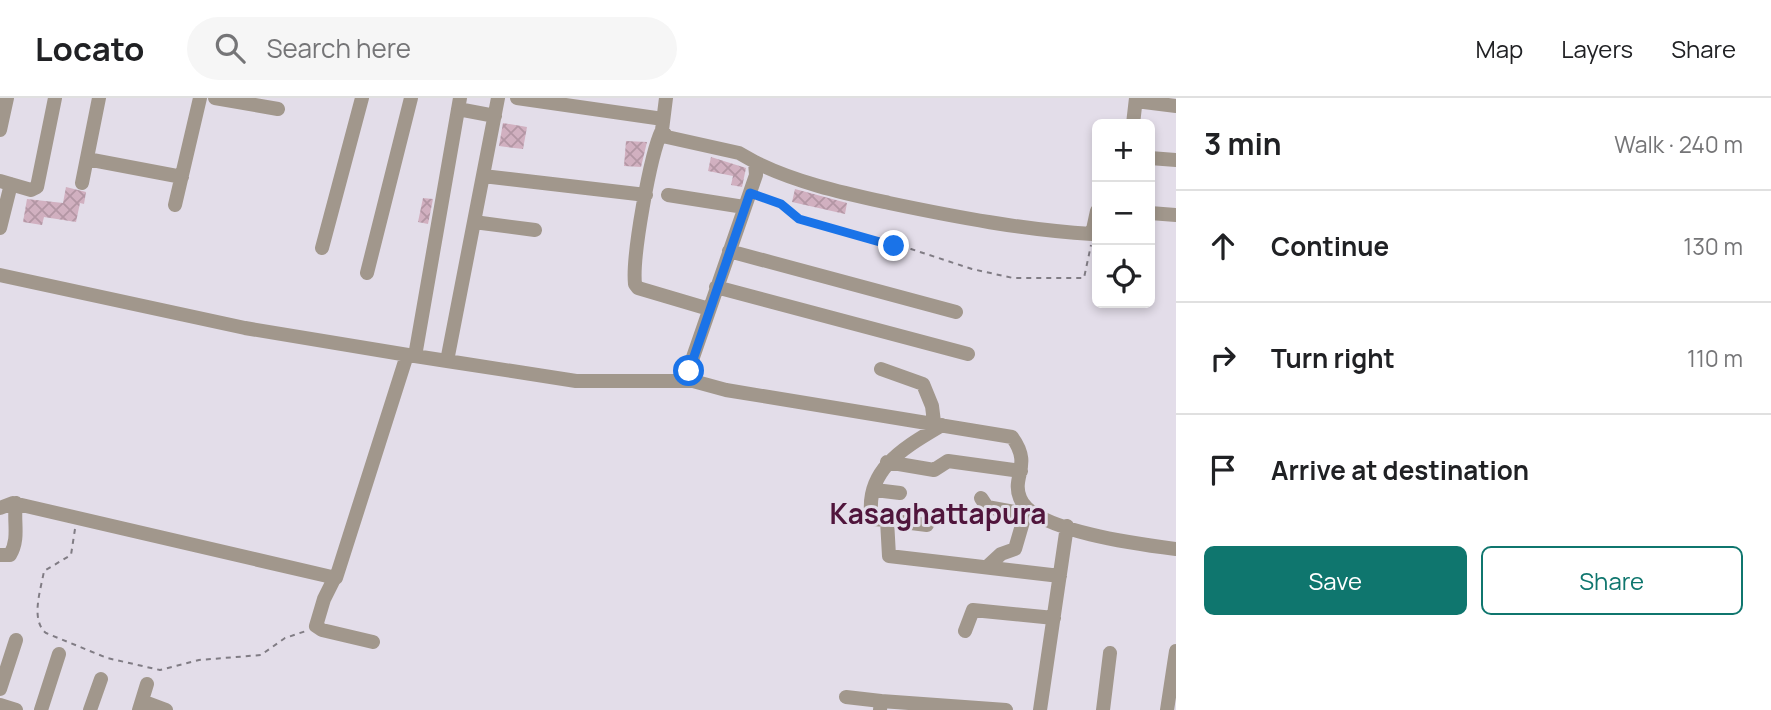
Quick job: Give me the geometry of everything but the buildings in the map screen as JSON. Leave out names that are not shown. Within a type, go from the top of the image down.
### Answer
[{"type":"street","points":[[0,130],[7,98]]},
{"type":"street","points":[[0,228],[5,183],[31,190],[37,187],[55,98]]},
{"type":"street","points":[[82,183],[99,98]]},
{"type":"street","points":[[175,205],[200,98]]},
{"type":"street","points":[[215,98],[278,109]]},
{"type":"street","points":[[322,248],[362,98]]},
{"type":"street","points":[[367,273],[411,98]]},
{"type":"street","points":[[447,361],[498,98]]},
{"type":"street","points":[[517,98],[662,125]]},
{"type":"street","points":[[666,98],[646,195],[635,284],[638,288],[709,309]]},
{"type":"street","points":[[1134,119],[1136,100],[1176,106]]},
{"type":"street","points":[[373,642],[318,628],[318,615],[334,579],[339,576],[411,356],[459,104],[495,116]]},
{"type":"street","points":[[662,125],[667,137],[739,153],[755,162],[826,189],[913,208],[1053,232],[1092,234]]},
{"type":"street","points":[[1155,158],[1176,160]]},
{"type":"street","points":[[88,159],[182,177]]},
{"type":"street","points":[[693,381],[689,371],[756,175],[755,162]]},
{"type":"street","points":[[483,176],[646,195]]},
{"type":"street","points":[[668,195],[747,200]]},
{"type":"street","points":[[1155,213],[1176,215]]},
{"type":"street","points":[[474,222],[535,230]]},
{"type":"street","points":[[729,251],[956,312]]},
{"type":"street","points":[[0,275],[245,328],[411,356],[576,381],[693,381],[726,390],[1012,437],[1022,451],[1018,495],[1027,511],[1015,549],[1001,554],[988,566]]},
{"type":"street","points":[[716,287],[968,354]]},
{"type":"street","points":[[881,369],[923,384],[938,423]]},
{"type":"street","points":[[927,525],[873,519],[875,490],[887,462],[938,423]]},
{"type":"street","points":[[887,462],[934,470],[948,461],[1021,471]]},
{"type":"street","points":[[875,490],[900,493]]},
{"type":"street","points":[[981,498],[988,507],[1027,511],[1096,536],[1176,549]]},
{"type":"street","points":[[0,508],[16,503],[334,579]]},
{"type":"street","points":[[0,555],[10,555],[13,551],[17,532],[14,516],[16,503]]},
{"type":"street","points":[[887,520],[889,556],[1060,576]]},
{"type":"street","points":[[1040,710],[1067,526]]},
{"type":"street","points":[[965,631],[970,611],[1054,618]]},
{"type":"street","points":[[0,689],[16,640]]},
{"type":"street","points":[[1167,710],[1176,651]]},
{"type":"street","points":[[1103,710],[1111,653]]},
{"type":"street","points":[[41,710],[60,654]]},
{"type":"street","points":[[90,710],[101,679]]},
{"type":"street","points":[[147,684],[140,706],[166,710]]},
{"type":"street","points":[[846,697],[881,706],[1006,710]]},
{"type":"street","points":[[0,705],[16,710]]},
{"type":"path","points":[[747,200],[781,204],[799,219],[911,249],[972,269],[1013,278],[1084,278],[1092,234]]},
{"type":"path","points":[[79,518],[75,524],[71,555],[44,571],[37,619],[40,628],[46,633],[107,658],[160,670],[199,660],[261,655],[285,638],[318,628]]},
{"type":"district","name":"Kasaghattapura","points":[[938,514]]},
{"type":"route","points":[[689,371],[750,193],[781,204],[799,219],[894,246]]}]
